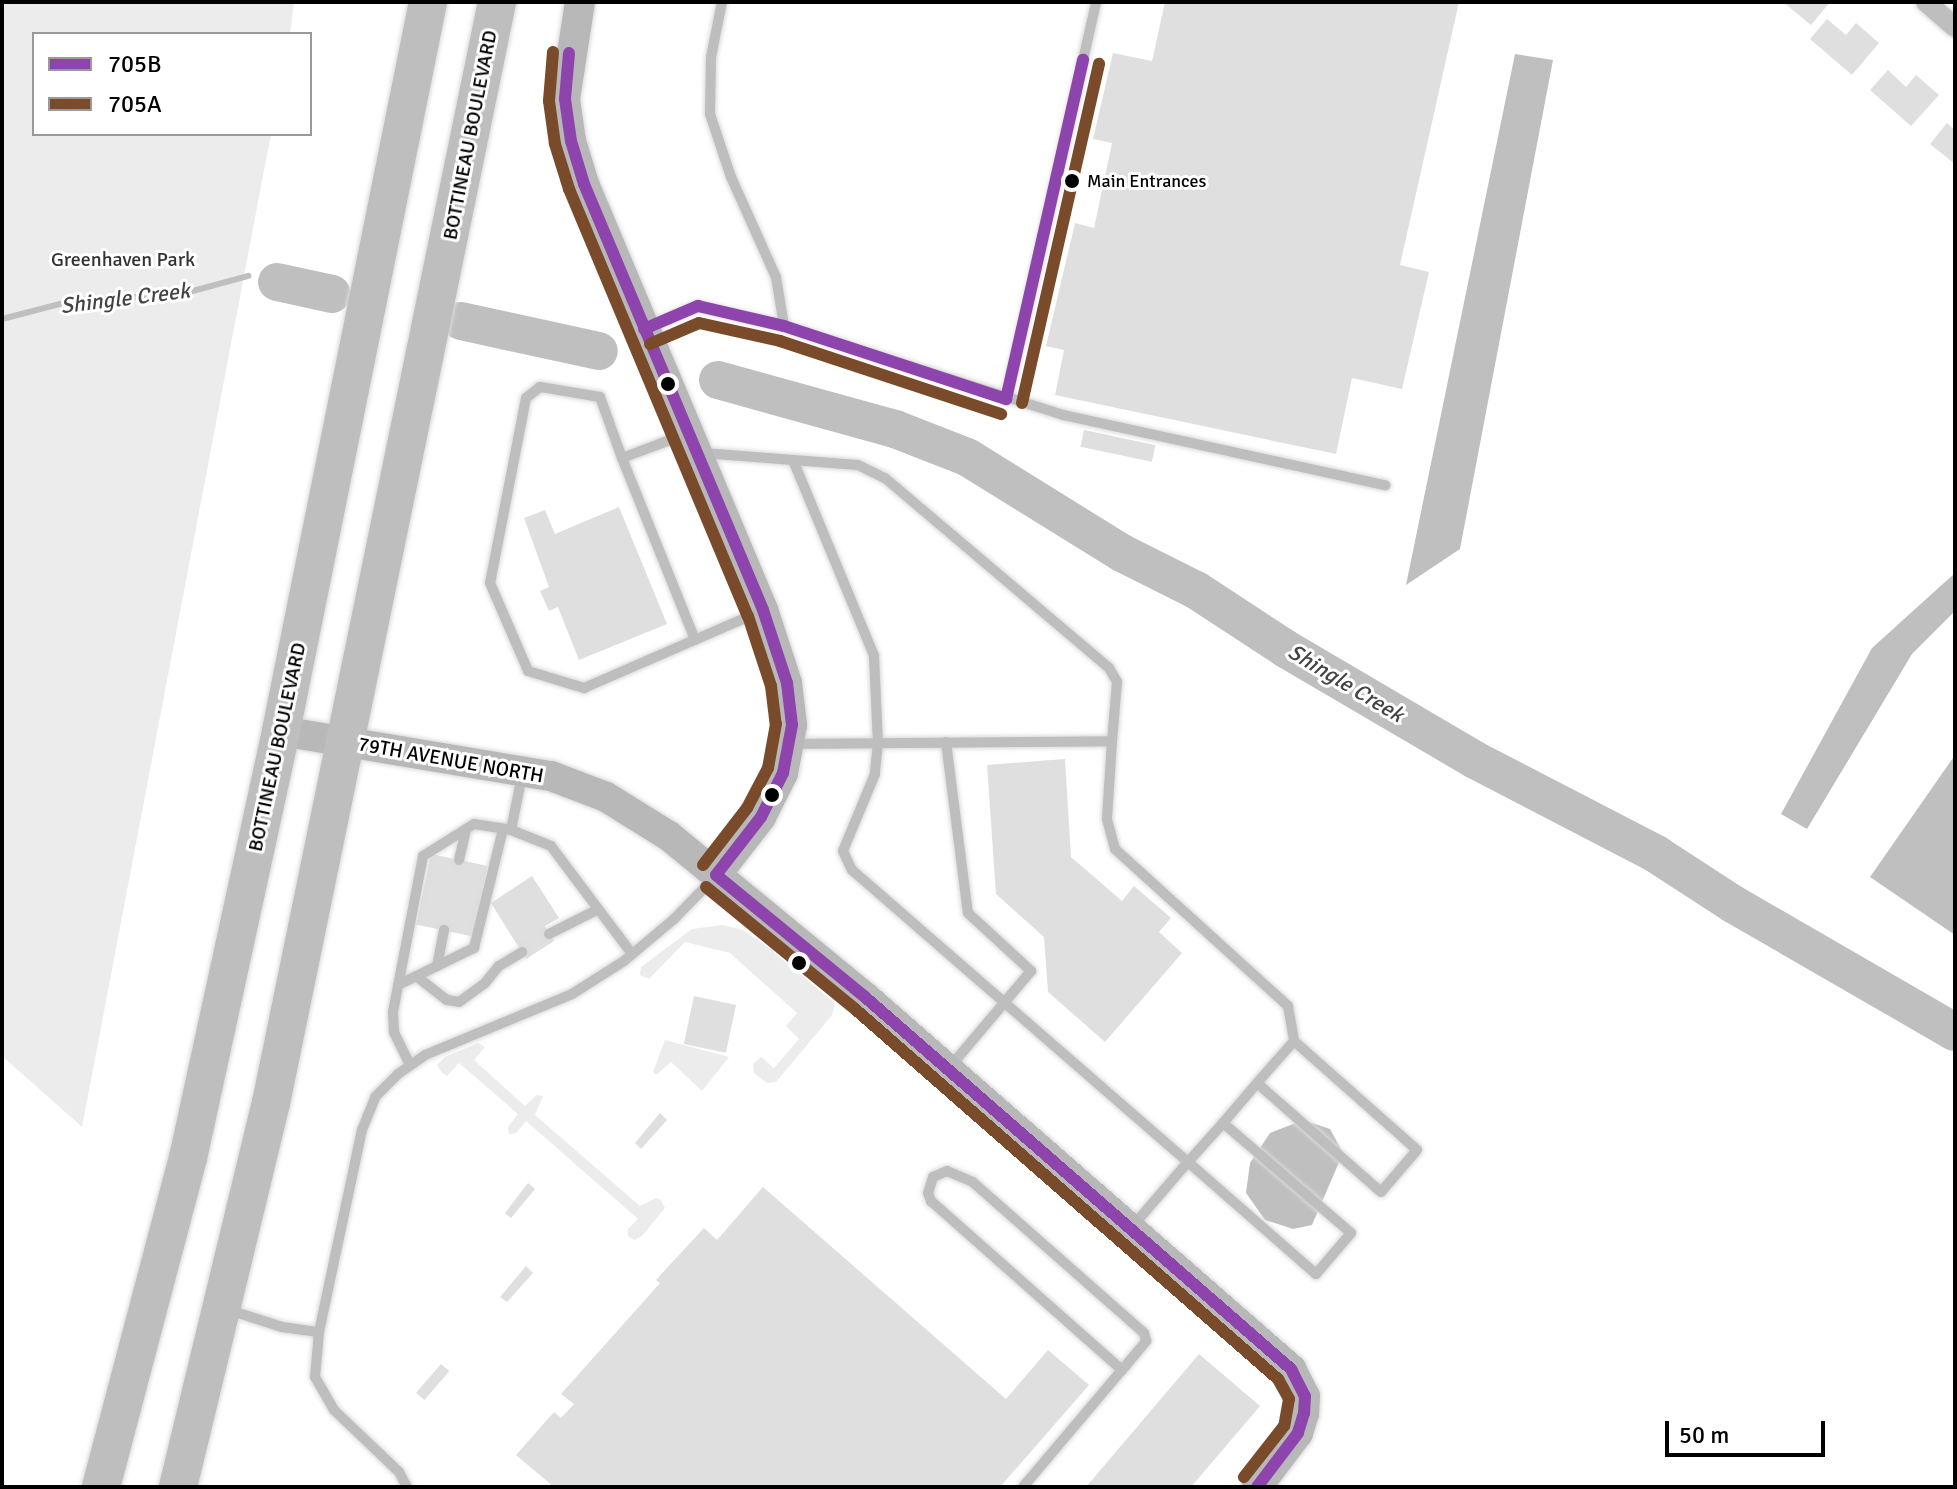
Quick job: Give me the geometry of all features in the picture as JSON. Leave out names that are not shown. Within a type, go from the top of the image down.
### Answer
[{"type":"highway","name":"BOTTINEAU BOULEVARD","points":[[101,1487],[188,1158],[281,731],[428,2]]},
{"type":"highway","name":"BOTTINEAU BOULEVARD","points":[[178,1487],[271,1103],[497,2]]},
{"type":"street","points":[[580,2],[565,99],[571,141],[584,184],[763,610],[787,683],[792,725],[788,758],[773,796],[716,875]]},
{"type":"street","points":[[1926,2],[1955,27]]},
{"type":"street","name":"79TH AVENUE NORTH","points":[[281,731],[523,770],[606,797],[669,836],[865,997],[1298,1377],[1305,1396],[1298,1433],[1257,1487]]},
{"type":"lane","points":[[722,2],[711,57],[710,114],[731,177],[776,277],[784,326]]},
{"type":"lane","points":[[1006,399],[1096,2]]},
{"type":"lane","points":[[644,329],[698,306],[784,326],[1006,399],[1385,485]]},
{"type":"lane","points":[[695,640],[600,397],[540,387],[526,398],[490,583],[528,671],[584,688],[695,640],[763,610]]},
{"type":"lane","points":[[622,458],[692,443],[793,460],[858,465],[885,478],[1109,668],[1117,682],[1107,819],[1115,849],[1288,1006],[1294,1041],[1417,1150],[1381,1192],[1257,1083]]},
{"type":"lane","points":[[793,460],[874,656],[878,743],[875,774],[843,851],[852,870],[1316,1274],[1351,1233],[1223,1123]]},
{"type":"lane","points":[[790,744],[1112,741]]},
{"type":"lane","points":[[946,742],[968,913],[1031,971],[948,1070]]},
{"type":"lane","points":[[398,985],[474,948],[523,770]]},
{"type":"lane","points":[[410,1065],[394,1032],[393,1012],[423,856],[474,824],[507,830],[554,849],[632,954]]},
{"type":"lane","points":[[459,860],[466,829]]},
{"type":"lane","points":[[407,1487],[399,1472],[334,1410],[315,1377],[319,1332],[362,1130],[375,1097],[425,1055],[572,994],[632,954],[674,919],[716,875]]},
{"type":"lane","points":[[549,934],[597,910]]},
{"type":"lane","points":[[437,966],[444,930]]},
{"type":"lane","points":[[416,976],[447,1000],[459,1002],[485,983],[499,966],[522,952]]},
{"type":"lane","points":[[1131,1228],[1294,1041]]},
{"type":"lane","points":[[1023,1487],[1122,1370],[1146,1341],[1144,1333],[973,1182],[947,1171],[933,1177],[928,1193],[931,1201],[1122,1370]]},
{"type":"lane","points":[[223,1308],[282,1327],[319,1332]]},
{"type":"green space","name":"Greenhaven Park","points":[[2,2],[294,2],[290,32],[32,32],[32,136],[271,136],[82,1127],[2,1056]]},
{"type":"green space","points":[[723,925],[743,930],[765,945],[835,1003],[832,1015],[776,1082],[767,1083],[754,1073],[753,1064],[761,1057],[774,1068],[799,1039],[786,1026],[797,1013],[730,953],[685,942],[649,979],[640,975],[641,967],[692,929]]},
{"type":"green space","points":[[665,1040],[729,1057],[702,1091],[671,1062],[656,1075],[653,1072]]},
{"type":"green space","points":[[478,1043],[485,1047],[474,1060],[525,1106],[537,1095],[543,1096],[535,1115],[640,1206],[656,1198],[661,1200],[665,1208],[642,1236],[634,1240],[628,1236],[628,1229],[638,1219],[526,1121],[516,1133],[509,1134],[508,1127],[518,1114],[459,1063],[447,1076],[442,1073],[437,1065],[445,1057]]},
{"type":"shaded area","points":[[1515,54],[1553,60],[1460,549],[1406,585]]},
{"type":"shaded area","points":[[1955,573],[1955,611],[1912,654],[1807,829],[1781,814],[1872,648]]},
{"type":"shaded area","points":[[1955,755],[1955,935],[1870,877]]},
{"type":"shaded area","points":[[1303,1120],[1330,1129],[1343,1153],[1312,1225],[1293,1229],[1265,1220],[1246,1193],[1250,1163],[1270,1133]]},
{"type":"building","points":[[1165,2],[1459,2],[1400,265],[1429,272],[1402,389],[1352,378],[1336,454],[1055,395],[1064,350],[1046,346],[1075,223],[1094,228],[1112,143],[1093,139],[1113,53],[1152,61]]},
{"type":"building","points":[[1783,2],[1830,2],[1811,25]]},
{"type":"building","points":[[1827,19],[1846,35],[1856,23],[1879,43],[1852,75],[1810,39]]},
{"type":"building","points":[[1888,70],[1906,87],[1916,75],[1939,95],[1911,126],[1870,90]]},
{"type":"building","points":[[1947,123],[1955,130],[1955,164],[1930,144]]},
{"type":"building","points":[[1084,430],[1155,445],[1152,462],[1080,447]]},
{"type":"building","points":[[619,507],[667,624],[579,660],[558,607],[549,611],[540,591],[549,587],[524,518],[545,510],[555,534]]},
{"type":"building","points":[[1065,759],[1071,857],[1122,901],[1134,886],[1171,918],[1159,932],[1182,953],[1105,1042],[1048,992],[1044,937],[996,894],[987,765]]},
{"type":"building","points":[[431,854],[488,866],[473,936],[416,924]]},
{"type":"building","points":[[532,876],[559,918],[545,926],[554,941],[526,959],[491,903]]},
{"type":"building","points":[[694,996],[736,1005],[726,1053],[684,1044]]},
{"type":"building","points":[[660,1113],[667,1120],[641,1149],[635,1143]]},
{"type":"building","points":[[528,1183],[535,1189],[511,1218],[505,1213]]},
{"type":"building","points":[[763,1187],[1006,1399],[1048,1350],[1089,1385],[1000,1487],[554,1487],[516,1455],[554,1412],[561,1418],[574,1404],[561,1394],[660,1283],[656,1280],[677,1257],[704,1228],[717,1240]]},
{"type":"building","points":[[526,1266],[533,1273],[507,1302],[500,1297]]},
{"type":"building","points":[[1199,1354],[1260,1406],[1191,1487],[1086,1487]]},
{"type":"building","points":[[441,1364],[449,1371],[424,1400],[416,1393]]},
{"type":"waterway","name":"Shingle Creek","points":[[2,319],[75,300],[178,295],[248,276]]},
{"type":"waterway","name":"Shingle Creek","points":[[277,282],[332,294]]},
{"type":"waterway","name":"Shingle Creek","points":[[461,321],[599,351]]},
{"type":"waterway","name":"Shingle Creek","points":[[718,380],[895,429],[967,457],[1122,553],[1196,590],[1286,649],[1475,760],[1656,854],[1733,904],[1955,1032]]},
{"type":"transit line","name":"705A","points":[[553,52],[549,101],[555,144],[569,189],[748,616],[771,686],[776,724],[768,768],[747,808],[703,865]]},
{"type":"transit line","name":"705B","points":[[569,53],[565,99],[571,141],[584,184],[763,610],[787,683],[792,725],[783,773],[761,817],[716,875]]},
{"type":"transit line","name":"705B","points":[[1006,399],[1083,60]]},
{"type":"transit line","name":"705A","points":[[1022,403],[1099,64]]},
{"type":"transit line","name":"705B","points":[[644,329],[698,306],[784,326],[1006,399]]},
{"type":"transit line","name":"705A","points":[[650,344],[699,323],[780,341],[1001,414]]},
{"type":"transit line","name":"705B","points":[[716,875],[865,997],[1291,1369],[1305,1396],[1304,1413],[1298,1433],[1257,1487]]},
{"type":"transit line","name":"705A","points":[[706,887],[855,1009],[1278,1379],[1289,1399],[1284,1426],[1244,1477]]},
{"type":"place","name":"Main Entrances","points":[[1072,181]]}]
